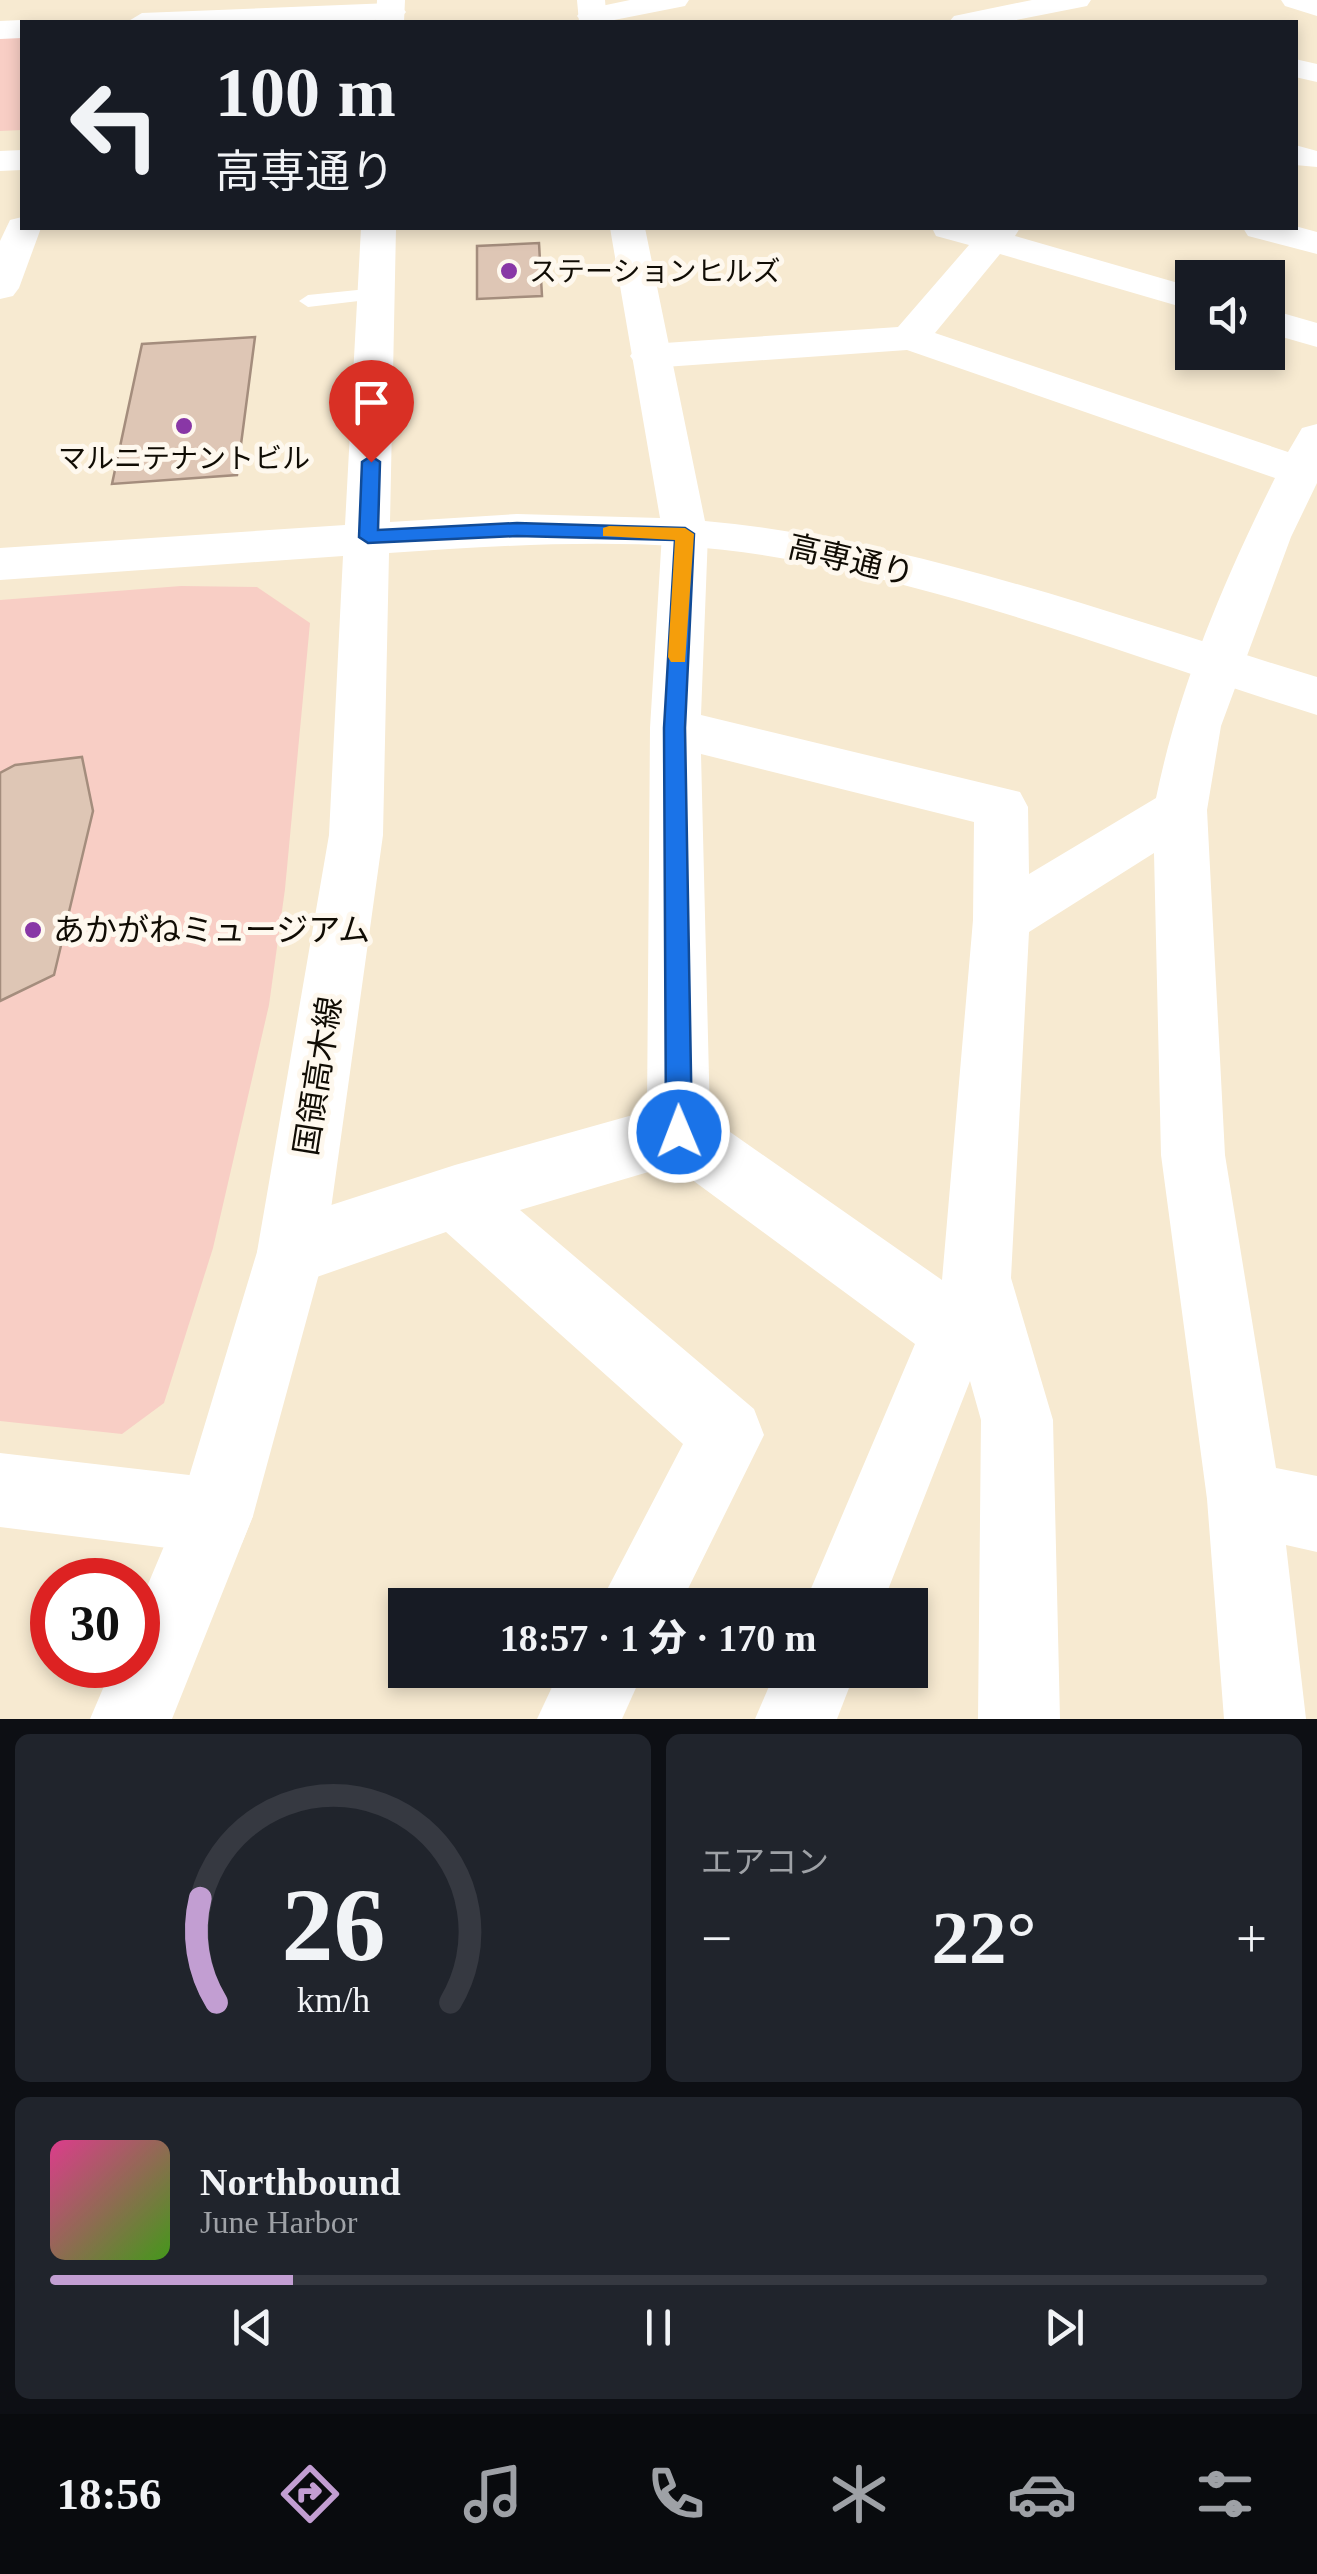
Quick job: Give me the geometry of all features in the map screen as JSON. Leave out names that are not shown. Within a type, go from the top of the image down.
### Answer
[{"type":"street","points":[[592,13],[676,0]]},
{"type":"street","points":[[974,20],[1077,0]]},
{"type":"street","points":[[1295,0],[1317,7]]},
{"type":"street","points":[[192,20],[390,12]]},
{"type":"street","points":[[0,288],[22,230]]},
{"type":"street","name":"国領高木線","points":[[131,1719],[215,1516],[290,1252],[356,835],[378,230]]},
{"type":"street","points":[[628,230],[685,534],[674,728],[679,1132]]},
{"type":"street","points":[[965,230],[997,234],[1175,293]]},
{"type":"street","points":[[1268,230],[1317,243]]},
{"type":"street","points":[[910,338],[997,234]]},
{"type":"street","points":[[1285,326],[1317,335]]},
{"type":"street","points":[[650,356],[910,338],[1311,459],[1268,536],[1218,664],[1196,726],[1180,810],[1193,1154],[1244,1499],[1266,1719]]},
{"type":"street","name":"高専通り","points":[[0,564],[517,529],[685,534],[790,544],[962,586],[1317,696]]},
{"type":"street","points":[[674,728],[1001,807],[1001,920],[966,1305],[850,1588]]},
{"type":"street","points":[[1001,920],[1180,810]]},
{"type":"street","points":[[290,1252],[455,1197],[679,1132],[966,1305],[1017,1420],[1019,1719]]},
{"type":"street","points":[[455,1197],[728,1435],[647,1588]]},
{"type":"street","points":[[0,1490],[215,1516]]},
{"type":"street","points":[[1244,1499],[1317,1514]]},
{"type":"street","points":[[578,1719],[594,1688]]},
{"type":"street","points":[[796,1719],[809,1688]]},
{"type":"lane","points":[[308,301],[378,294]]},
{"type":"shaded area","points":[[20,37],[20,130],[0,131],[0,38]]},
{"type":"shaded area","points":[[181,586],[257,587],[310,623],[285,889],[269,1005],[213,1248],[164,1403],[122,1434],[0,1421],[0,600]]},
{"type":"building","name":"ステーションヒルズ","points":[[539,243],[542,296],[477,299],[477,246]]},
{"type":"building","name":"マルニテナントビル","points":[[255,337],[237,475],[112,484],[142,344]]},
{"type":"building","name":"あかがねミュージアム","points":[[82,757],[93,811],[54,975],[0,1001],[0,773],[15,765]]},
{"type":"slow traffic","points":[[609,532],[685,534],[678,657]]},
{"type":"place","name":"ステーションヒルズ","points":[[509,271]]},
{"type":"place","name":"マルニテナントビル","points":[[184,426]]},
{"type":"place","name":"あかがねミュージアム","points":[[33,930]]},
{"type":"route","points":[[371,462],[368,537],[517,529],[685,534],[674,728],[679,1132]]}]
